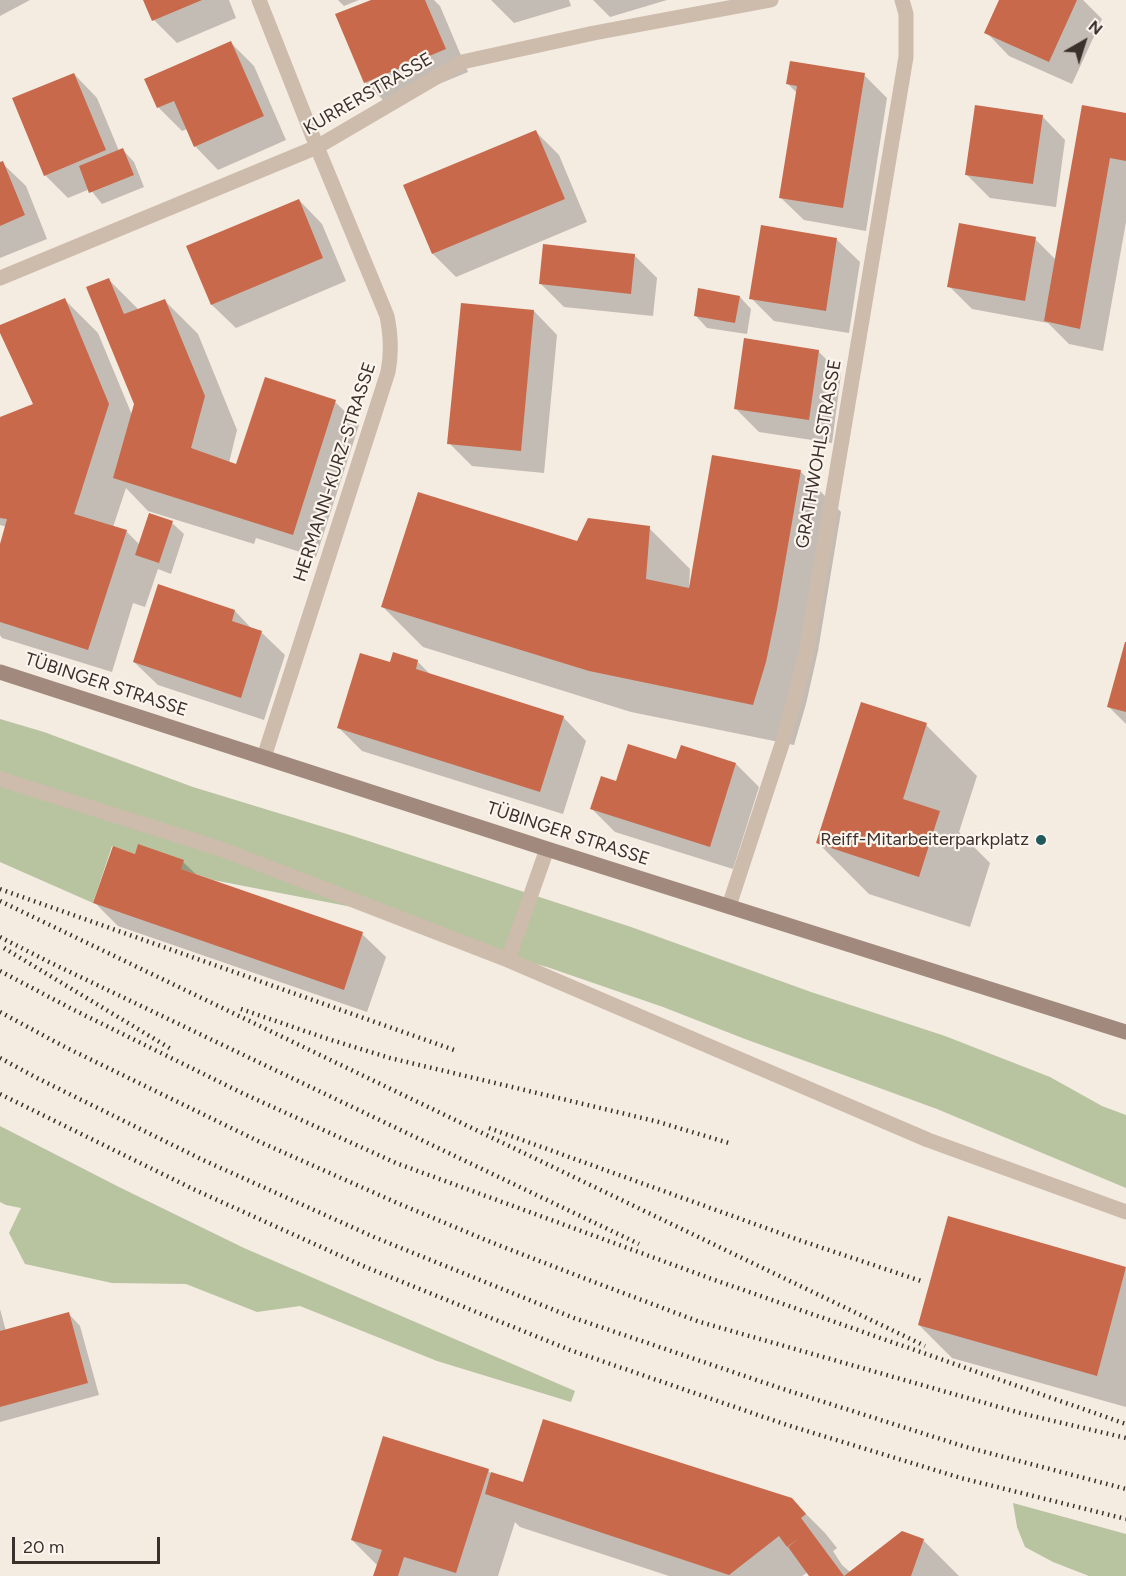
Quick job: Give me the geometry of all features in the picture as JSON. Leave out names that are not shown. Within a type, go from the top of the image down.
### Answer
[{"type":"street","name":"HERMANN-KURZ-STRASSE","points":[[259,0],[316,147],[387,316],[392,355],[385,383],[264,757]]},
{"type":"street","name":"KURRERSTRASSE","points":[[0,278],[316,147],[462,62],[594,33],[771,0]]},
{"type":"street","name":"GRATHWOHLSTRASSE","points":[[729,906],[783,741],[806,655],[906,57],[906,14],[902,0]]},
{"type":"street","name":"TÜBINGER STRASSE","points":[[0,672],[547,849],[1126,1032]]},
{"type":"street","points":[[0,779],[221,849],[508,960],[928,1140],[1126,1212]]},
{"type":"street","points":[[508,960],[547,849]]},
{"type":"green space","points":[[0,719],[44,732],[193,787],[350,835],[631,927],[811,992],[945,1036],[1050,1077],[1102,1106],[1126,1115],[1126,1188],[937,1109],[663,1007],[547,967],[418,933],[383,913],[213,880],[181,869],[138,845],[135,854],[112,846],[93,903],[0,862]]},
{"type":"green space","points":[[0,1126],[244,1248],[575,1391],[571,1402],[437,1361],[300,1306],[257,1312],[186,1284],[112,1283],[25,1264],[9,1233],[21,1208],[0,1202]]},
{"type":"green space","points":[[1013,1503],[1126,1534],[1126,1576],[1089,1576],[1053,1562],[1025,1547],[1017,1527]]},
{"type":"building","points":[[143,0],[202,0],[152,21]]},
{"type":"building","points":[[371,0],[425,0],[446,49],[364,83],[335,14]]},
{"type":"building","points":[[999,0],[1077,0],[1049,62],[984,33]]},
{"type":"building","points":[[231,41],[264,116],[194,147],[174,101],[157,108],[144,79]]},
{"type":"building","points":[[790,61],[865,73],[843,208],[779,198],[797,86],[786,84]]},
{"type":"building","points":[[74,73],[106,150],[44,176],[12,98]]},
{"type":"building","points":[[975,105],[1043,115],[1033,184],[965,175]]},
{"type":"building","points":[[1082,105],[1126,113],[1126,161],[1110,158],[1080,329],[1044,321]]},
{"type":"building","points":[[536,130],[565,199],[432,254],[403,185]]},
{"type":"building","points":[[123,148],[134,175],[89,193],[79,166]]},
{"type":"building","points":[[3,161],[25,215],[0,226],[0,162]]},
{"type":"building","points":[[299,199],[323,258],[211,305],[186,246]]},
{"type":"building","points":[[959,223],[1036,237],[1025,301],[947,287]]},
{"type":"building","points":[[761,225],[837,238],[826,311],[749,299]]},
{"type":"building","points":[[543,244],[635,254],[631,294],[539,284]]},
{"type":"building","points":[[109,278],[124,314],[165,299],[205,396],[191,448],[236,464],[265,377],[336,400],[293,535],[113,478],[134,404],[86,287]]},
{"type":"building","points":[[698,288],[740,296],[735,323],[694,316]]},
{"type":"building","points":[[65,298],[109,404],[74,514],[127,530],[88,650],[0,622],[0,544],[7,519],[0,518],[0,417],[33,404],[0,333],[0,325]]},
{"type":"building","points":[[461,303],[534,310],[521,451],[447,444]]},
{"type":"building","points":[[744,338],[819,350],[809,420],[734,409]]},
{"type":"building","points":[[712,455],[801,470],[777,609],[766,662],[753,705],[589,671],[381,607],[418,492],[577,541],[588,518],[650,526],[646,579],[689,588]]},
{"type":"building","points":[[149,513],[173,521],[159,563],[135,555]]},
{"type":"building","points":[[158,584],[235,610],[232,621],[262,631],[241,698],[133,662]]},
{"type":"building","points":[[1126,642],[1126,712],[1107,707]]},
{"type":"building","points":[[393,652],[418,660],[416,669],[564,716],[540,792],[337,728],[360,653],[390,662]]},
{"type":"building","points":[[861,702],[927,723],[903,799],[940,811],[919,877],[816,843]]},
{"type":"building","points":[[628,744],[676,759],[681,745],[736,763],[710,847],[590,809],[601,776],[616,781]]},
{"type":"building","points":[[138,844],[184,860],[181,869],[363,932],[344,990],[93,903],[113,846],[135,854]]},
{"type":"building","points":[[948,1216],[1126,1267],[1097,1376],[918,1325]]},
{"type":"building","points":[[69,1312],[88,1383],[0,1407],[0,1331]]},
{"type":"building","points":[[543,1419],[792,1498],[806,1514],[801,1518],[844,1576],[809,1576],[788,1547],[799,1538],[787,1547],[779,1536],[729,1575],[485,1494],[491,1472],[523,1482]]},
{"type":"building","points":[[383,1436],[489,1469],[456,1573],[404,1557],[398,1576],[373,1576],[382,1550],[351,1540]]},
{"type":"building","points":[[902,1531],[924,1539],[911,1576],[844,1576]]},
{"type":"railway","points":[[0,889],[454,1050]]},
{"type":"railway","points":[[0,901],[925,1346]]},
{"type":"railway","points":[[0,937],[639,1244]]},
{"type":"railway","points":[[4,948],[171,1049]]},
{"type":"railway","points":[[0,971],[242,1093],[396,1163],[712,1279],[1126,1424]]},
{"type":"railway","points":[[241,1009],[390,1058],[655,1121],[729,1143]]},
{"type":"railway","points":[[0,1012],[63,1046],[260,1142],[395,1202],[594,1282],[700,1322],[1024,1414],[1126,1438]]},
{"type":"railway","points":[[0,1058],[203,1160],[374,1237],[574,1318],[783,1389],[966,1447],[1126,1489]]},
{"type":"railway","points":[[0,1094],[193,1189],[363,1266],[570,1350],[787,1425],[961,1478],[1126,1519]]},
{"type":"railway","points":[[489,1128],[799,1240],[924,1282]]},
{"type":"place","name":"Reiff-Mitarbeiterparkplatz","points":[[1041,840]]}]
